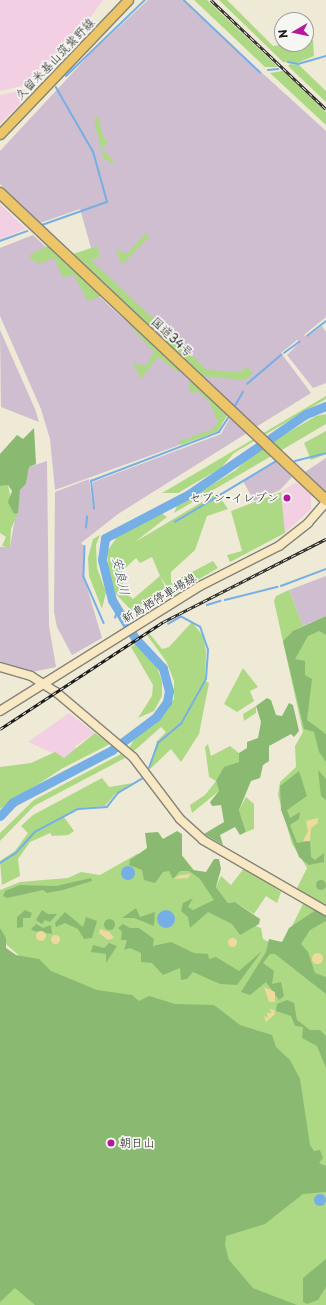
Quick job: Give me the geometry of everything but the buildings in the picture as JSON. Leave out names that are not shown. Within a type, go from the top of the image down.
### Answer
[{"type":"highway","name":"国道34号","points":[[0,193],[277,452],[326,501]]},
{"type":"main road","name":"久留米基山筑紫野線","points":[[0,134],[128,0]]},
{"type":"street","name":"新鳥栖停車場線","points":[[0,711],[148,618],[284,543],[326,501]]},
{"type":"street","points":[[0,667],[44,683],[108,736],[131,756],[180,819],[203,840],[326,912]]},
{"type":"shaded area","points":[[0,0],[103,0],[90,18],[92,21],[30,84],[0,91]]},
{"type":"shaded area","points":[[148,0],[182,0],[326,131],[326,317],[304,335],[307,337],[322,326],[326,332],[326,383],[313,388],[287,355],[300,342],[297,340],[281,353],[311,393],[256,427],[82,262],[100,257],[97,247],[91,248],[80,209],[40,223],[0,184],[0,151],[91,53]]},
{"type":"shaded area","points":[[25,90],[21,103],[0,124],[0,95]]},
{"type":"shaded area","points":[[0,204],[26,229],[0,239]]},
{"type":"shaded area","points":[[33,235],[227,415],[218,431],[55,490],[50,439],[41,409],[0,316],[0,248]]},
{"type":"shaded area","points":[[0,330],[35,409],[39,422],[1,407]]},
{"type":"shaded area","points":[[230,418],[247,433],[118,514],[81,543],[84,546],[84,577],[102,638],[72,655],[57,627],[54,612],[55,492],[89,479],[93,508],[93,482],[221,434]]},
{"type":"shaded area","points":[[326,458],[326,492],[305,472]]},
{"type":"shaded area","points":[[47,461],[49,626],[56,667],[32,672],[0,663],[0,547],[10,547],[20,490],[26,484],[29,467]]},
{"type":"shaded area","points":[[276,462],[292,477],[280,490],[254,501],[243,481]]},
{"type":"shaded area","points":[[296,482],[311,495],[311,509],[285,533],[281,492]]},
{"type":"shaded area","points":[[326,576],[326,616],[303,626],[289,590]]},
{"type":"shaded area","points":[[69,713],[95,733],[75,746],[77,750],[64,758],[28,742]]},
{"type":"green space","points":[[194,0],[207,0],[278,67],[265,67]]},
{"type":"green space","points":[[219,0],[227,0],[274,46],[274,52],[314,52],[314,56],[297,63],[283,62]]},
{"type":"green space","points":[[290,64],[299,65],[326,91],[326,102],[288,66]]},
{"type":"green space","points":[[283,71],[326,112],[326,125],[270,73]]},
{"type":"green space","points":[[98,116],[103,137],[108,142],[102,149],[114,161],[112,163],[104,159],[94,121]]},
{"type":"green space","points":[[146,233],[149,237],[124,263],[120,262],[116,248],[126,254]]},
{"type":"green space","points":[[48,246],[101,296],[88,301],[73,274],[63,278],[54,258],[39,264],[36,260],[32,261],[29,255]]},
{"type":"green space","points":[[97,246],[100,257],[91,260],[159,324],[153,330],[73,254]]},
{"type":"green space","points":[[113,307],[180,370],[178,372],[158,357],[141,379],[133,363],[146,366],[154,352]]},
{"type":"green space","points":[[163,328],[207,370],[240,372],[247,367],[253,373],[245,380],[202,376],[158,334]]},
{"type":"green space","points":[[191,381],[227,415],[218,431],[181,445],[179,441],[213,429],[218,422],[209,401],[195,390],[192,394],[188,387]]},
{"type":"green space","points":[[326,396],[326,399],[234,453],[221,468],[178,493],[162,493]]},
{"type":"green space","points":[[326,414],[326,424],[174,513],[177,506],[236,470],[253,453],[316,416]]},
{"type":"green space","points":[[34,428],[36,464],[29,467],[26,484],[20,490],[18,513],[14,514],[8,502],[12,491],[8,485],[0,486],[0,454],[17,435],[23,439]]},
{"type":"green space","points":[[326,431],[326,454],[311,460],[304,443]]},
{"type":"green space","points":[[8,485],[14,514],[18,513],[11,529],[10,548],[2,546],[6,537],[0,533],[0,486]]},
{"type":"green space","points":[[281,492],[285,533],[230,562],[227,555],[242,551],[231,511]]},
{"type":"green space","points":[[217,493],[228,509],[207,516],[195,550],[171,572],[171,583],[213,561],[218,568],[172,595],[160,576],[166,589],[158,593],[162,601],[140,615],[129,608],[115,593],[108,570],[108,550],[117,537],[161,513],[167,517],[135,542]],"holes":[[[152,557],[160,576],[133,599],[125,592],[120,573],[136,558],[140,563]]]},
{"type":"green space","points":[[100,535],[96,545],[97,568],[106,592],[102,609],[89,576],[88,558],[93,539]]},
{"type":"green space","points":[[289,590],[303,626],[293,631],[326,617],[326,1305],[266,1305],[223,1279],[122,1000],[30,965],[0,939],[0,890],[20,882],[68,878],[81,872],[100,875],[137,854],[161,853],[182,855],[231,916],[261,928],[263,939],[281,948],[302,906],[304,898],[295,892],[307,868],[292,844],[278,795],[280,782],[296,767],[295,746],[303,732],[274,601],[276,596]]},
{"type":"green space","points":[[326,616],[326,635],[319,631],[308,636],[295,659],[305,661],[305,675],[312,679],[307,720],[326,734],[326,762],[319,752],[314,732],[304,729],[283,641],[293,631]]},
{"type":"green space","points":[[192,622],[203,636],[206,651],[205,681],[209,683],[199,734],[181,762],[171,749],[149,770],[157,741],[166,732],[161,727],[134,751],[129,748],[136,736],[159,718],[174,699],[174,681],[166,661],[147,635],[149,633],[162,649],[169,647]]},
{"type":"green space","points":[[137,643],[157,667],[162,682],[162,696],[154,711],[138,718],[152,696],[153,685],[131,647]]},
{"type":"green space","points":[[243,668],[258,687],[250,691],[254,701],[237,712],[224,704]]},
{"type":"green space","points":[[267,698],[271,700],[276,715],[282,716],[289,703],[293,705],[299,731],[294,737],[291,734],[269,746],[269,761],[263,765],[260,778],[251,781],[239,810],[246,832],[240,835],[235,827],[220,835],[223,845],[204,834],[224,822],[221,805],[212,806],[210,802],[219,791],[216,781],[224,767],[239,762],[239,753],[247,748],[247,742],[258,738],[261,722],[256,706]]},
{"type":"green space","points":[[256,706],[256,713],[244,721],[243,714]]},
{"type":"green space","points":[[95,733],[110,744],[63,768],[0,809],[0,767],[31,763],[55,752],[64,758]]},
{"type":"green space","points":[[208,744],[211,756],[230,746],[239,753],[239,762],[216,781],[209,777],[205,747]]},
{"type":"green space","points":[[121,754],[125,758],[34,806],[0,841],[0,833],[34,800]]},
{"type":"green space","points":[[318,770],[326,779],[326,800],[321,796]]},
{"type":"green space","points":[[299,771],[307,796],[287,810],[290,818],[300,812],[299,819],[290,825],[297,843],[310,841],[311,857],[315,860],[324,853],[324,862],[309,865],[299,857],[281,810],[280,786]]},
{"type":"green space","points":[[102,778],[109,787],[133,783],[116,793],[105,806],[80,808],[64,817],[74,831],[68,835],[52,836],[50,833],[30,842],[18,859],[20,876],[2,885],[0,861],[15,851],[28,833],[21,826],[33,815]]},
{"type":"green space","points":[[216,781],[219,791],[192,813],[190,805],[205,795]]},
{"type":"green space","points":[[246,797],[254,804],[254,829],[246,832],[239,810]]},
{"type":"green space","points":[[177,831],[182,834],[182,856],[193,870],[206,872],[214,859],[219,859],[221,869],[216,887],[228,903],[235,902],[260,919],[259,924],[240,935],[232,924],[208,912],[190,928],[188,917],[181,911],[183,903],[193,898],[188,907],[193,910],[214,900],[200,879],[189,871],[180,871],[173,879],[169,871],[163,872],[155,883],[144,880],[142,870],[129,865],[130,860],[147,848],[145,833],[158,832],[163,839]]},
{"type":"green space","points":[[245,867],[281,892],[277,903],[266,896],[254,914],[235,902],[228,903],[216,887],[221,876],[231,885]]},
{"type":"green space","points":[[91,878],[92,881],[63,890],[47,893],[43,890],[7,898],[3,896],[5,891],[20,885],[56,886]]},
{"type":"green space","points":[[319,880],[323,880],[325,881],[325,889],[319,890],[316,887],[316,883]]},
{"type":"green space","points":[[136,908],[140,917],[155,912],[154,926],[134,918],[122,918]]},
{"type":"green space","points":[[25,910],[32,913],[30,918],[23,918],[23,927],[17,928],[17,917]]},
{"type":"green space","points":[[42,910],[48,914],[57,914],[50,922],[45,920],[42,924],[36,920]]},
{"type":"green space","points":[[316,910],[326,915],[326,921],[310,930],[301,944],[308,952],[315,973],[326,977],[326,994],[275,954],[270,954],[263,963],[274,971],[272,984],[281,982],[284,996],[279,1000],[266,982],[250,995],[241,992],[266,952],[269,939],[282,942],[289,928]]},
{"type":"green space","points":[[65,912],[83,927],[86,917],[97,921],[92,938],[84,939],[78,929],[65,923],[56,927],[55,923]]},
{"type":"green space","points":[[107,919],[111,919],[113,920],[113,928],[107,929],[104,926],[104,922]]},
{"type":"green space","points":[[36,924],[43,928],[51,925],[52,934],[34,931],[31,929]]},
{"type":"green space","points":[[123,924],[130,928],[139,928],[154,939],[153,946],[171,942],[194,953],[208,954],[209,959],[216,957],[239,971],[262,951],[237,985],[220,984],[193,972],[187,979],[181,980],[180,968],[163,975],[152,963],[141,962],[141,953],[130,948],[124,950],[127,940],[121,940],[122,932],[118,928]]},
{"type":"green space","points":[[0,928],[6,938],[6,948],[16,955],[39,959],[51,971],[97,990],[132,995],[139,1001],[149,996],[175,1004],[214,1005],[240,1025],[272,1035],[276,1047],[290,1060],[300,1079],[310,1145],[314,1151],[320,1150],[323,1158],[319,1163],[326,1166],[326,1192],[303,1194],[265,1224],[226,1236],[225,1245],[229,1260],[253,1288],[297,1305],[35,1305],[15,1288],[0,1302]]},
{"type":"green space","points":[[109,943],[117,946],[106,963],[106,954],[91,952],[93,945],[104,948]]},
{"type":"green space","points":[[287,1000],[294,1003],[297,1020],[310,1030],[320,1030],[326,1036],[326,1068],[317,1046],[302,1038],[303,1027],[295,1026],[291,1016],[276,1011],[277,1004]]},
{"type":"green space","points":[[326,1259],[326,1287],[318,1300],[307,1304],[303,1302],[303,1278]]},
{"type":"green space","points":[[0,1282],[60,1305],[0,1305]]},
{"type":"sand","points":[[318,818],[318,823],[311,828],[310,841],[303,841],[308,831],[306,821]]},
{"type":"sand","points":[[191,874],[188,878],[173,879],[180,875]]},
{"type":"sand","points":[[100,929],[109,932],[114,938],[108,940],[99,933]]},
{"type":"sand","points":[[41,931],[46,936],[41,941],[36,936]]},
{"type":"sand","points":[[55,934],[60,939],[55,944],[50,939]]},
{"type":"sand","points":[[230,938],[234,938],[236,942],[234,946],[230,946],[228,944],[228,940]]},
{"type":"sand","points":[[315,953],[319,953],[321,954],[321,962],[315,963],[312,960],[312,956]]},
{"type":"sand","points":[[264,987],[275,992],[275,1002],[269,1002]]},
{"type":"sand","points":[[269,1009],[274,1010],[275,1014],[266,1022],[264,1016],[268,1018],[267,1013],[272,1013]]},
{"type":"water","points":[[128,866],[133,868],[135,873],[133,878],[128,880],[123,878],[121,873],[123,868]]},
{"type":"water","points":[[166,910],[172,913],[175,919],[172,925],[166,928],[160,925],[157,919],[160,913]]},
{"type":"water","points":[[318,1194],[322,1194],[326,1200],[322,1206],[318,1206],[314,1202],[314,1198]]},
{"type":"waterway","points":[[66,76],[145,0]]},
{"type":"waterway","points":[[184,0],[260,72]]},
{"type":"waterway","points":[[288,62],[298,64],[326,56]]},
{"type":"waterway","points":[[268,70],[278,69]]},
{"type":"waterway","points":[[42,225],[107,202],[93,152],[56,88]]},
{"type":"waterway","points":[[0,241],[27,231]]},
{"type":"waterway","points":[[307,336],[326,321]]},
{"type":"waterway","points":[[284,353],[299,342]]},
{"type":"waterway","points":[[247,384],[281,355]]},
{"type":"waterway","points":[[235,406],[243,392]]},
{"type":"waterway","name":"安良川","points":[[0,816],[13,802],[112,750],[156,717],[167,702],[169,691],[163,668],[135,638],[112,600],[102,560],[105,538],[189,494],[306,414],[326,406]]},
{"type":"waterway","points":[[94,509],[91,481],[219,432],[228,418]]},
{"type":"waterway","points":[[295,461],[326,453]]},
{"type":"waterway","points":[[175,522],[275,462]]},
{"type":"waterway","points":[[86,528],[87,517]]},
{"type":"waterway","points":[[85,546],[84,577],[104,623]]},
{"type":"waterway","points":[[281,586],[326,569]]},
{"type":"waterway","points":[[225,600],[277,587]]},
{"type":"waterway","points":[[207,605],[220,601]]},
{"type":"waterway","points":[[115,618],[117,612]]},
{"type":"waterway","points":[[149,768],[158,743],[181,724],[206,679],[208,650],[200,627],[181,617],[169,624]]},
{"type":"waterway","points":[[0,863],[16,853],[35,832],[78,809],[107,807],[118,793],[143,778]]},
{"type":"railway","points":[[211,0],[326,109]]},
{"type":"railway","points":[[0,729],[163,622],[326,539]]},
{"type":"place","name":"セブン-イレブン","points":[[287,498]]},
{"type":"place","name":"朝日山","points":[[111,1143]]}]
